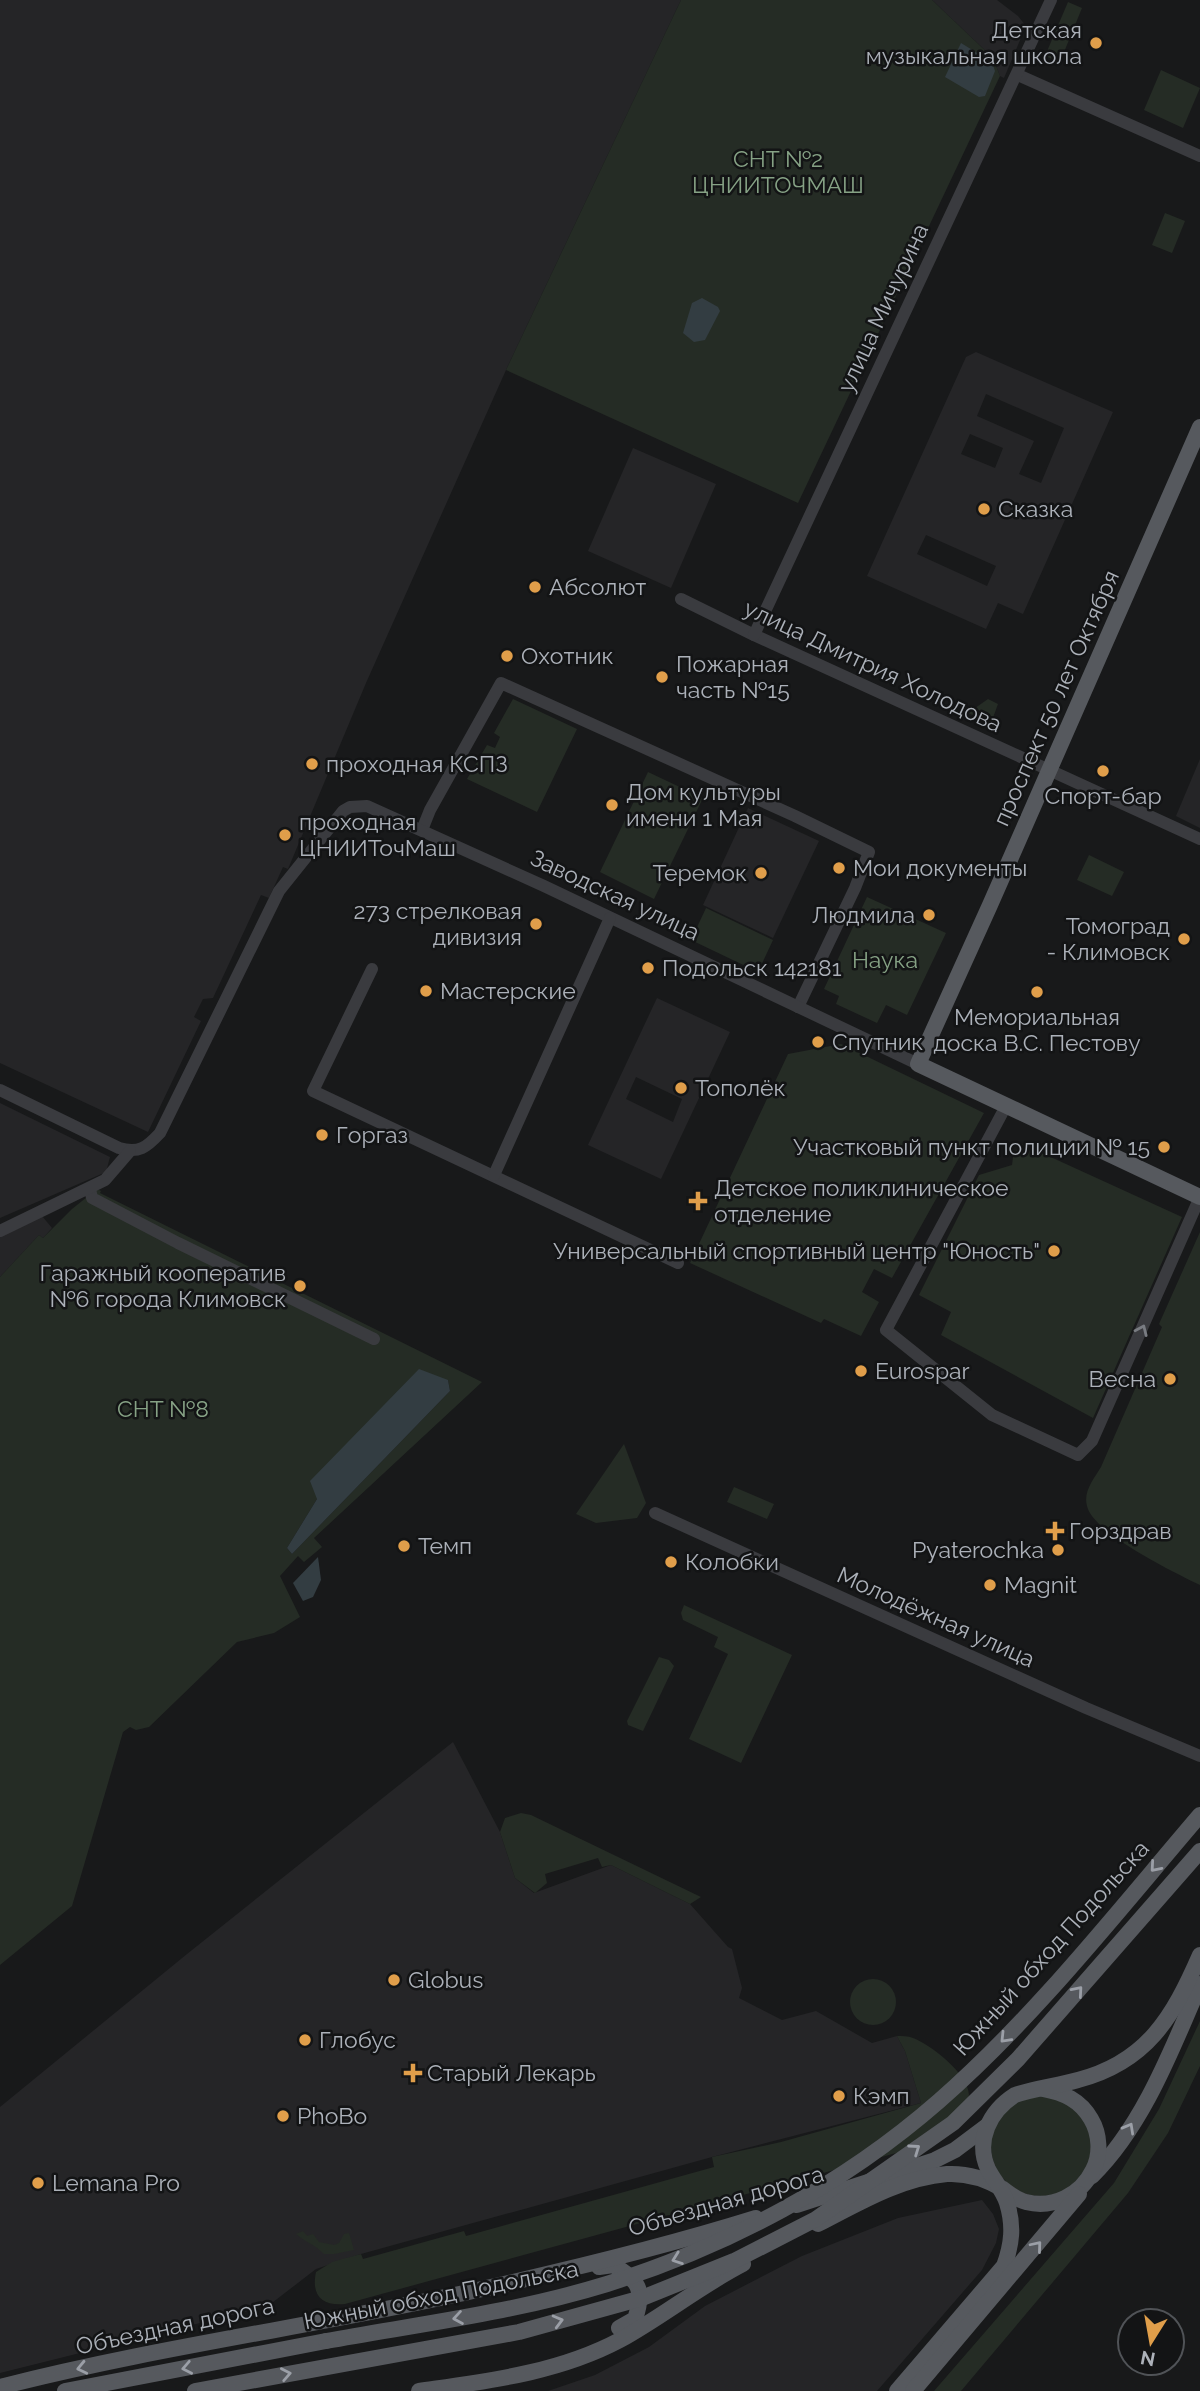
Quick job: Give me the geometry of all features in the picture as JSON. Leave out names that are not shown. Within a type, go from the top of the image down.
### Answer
[{"type":"main road","name":"проспект 50 лет Октября","points":[[918,1064],[1200,427]]},
{"type":"main road","name":"Заводская улица","points":[[918,1064],[1200,1197]]},
{"type":"main road","name":"Южный обход Подольска","points":[[65,2391],[513,2308],[607,2284],[704,2249],[763,2221],[820,2189],[938,2102],[1005,2039],[1200,1815]]},
{"type":"main road","name":"Южный обход Подольска","points":[[195,2391],[519,2332],[642,2298],[734,2261],[816,2219],[953,2123],[1018,2059],[1200,1851]]},
{"type":"main road","points":[[897,2391],[1004,2266],[1012,2231],[1002,2189],[987,2166],[984,2153],[987,2126],[994,2113],[1009,2099],[1029,2090],[1043,2089],[1103,2073],[1125,2061],[1150,2041],[1171,2014],[1200,1955]]},
{"type":"main road","points":[[1002,2189],[1026,2202],[1039,2204],[1066,2198],[1109,2160],[1168,2058],[1200,1984]]},
{"type":"main road","points":[[913,2391],[1076,2200],[1094,2168],[1098,2137],[1093,2122],[1073,2099],[1059,2092],[1043,2089]]},
{"type":"main road","name":"Объездная дорога","points":[[0,2387],[148,2353],[472,2292],[712,2232],[889,2176],[955,2150],[987,2126]]},
{"type":"main road","name":"Объездная дорога","points":[[419,2391],[518,2376],[568,2363],[620,2340],[724,2273],[877,2193],[917,2179],[965,2174],[1002,2189]]},
{"type":"main road","points":[[468,2384],[570,2351],[635,2319],[640,2292],[635,2280],[613,2265],[534,2277]]},
{"type":"street","name":"улица Мичурина","points":[[754,635],[1051,0]]},
{"type":"street","points":[[1018,75],[1200,156]]},
{"type":"street","name":"улица Дмитрия Холодова","points":[[681,598],[754,635],[1200,839]]},
{"type":"street","points":[[422,830],[430,810],[501,683],[795,816],[869,852],[855,888],[798,1007]]},
{"type":"street","name":"Заводская улица","points":[[0,1231],[90,1189],[104,1180],[130,1151],[139,1151],[146,1147],[160,1133],[279,891],[343,811],[350,807],[367,806],[422,830],[918,1064]]},
{"type":"street","points":[[494,1175],[610,918]]},
{"type":"street","points":[[372,969],[313,1091],[678,1263]]},
{"type":"street","points":[[0,1090],[130,1151]]},
{"type":"street","points":[[1006,1105],[886,1330],[992,1415],[1078,1455],[1092,1441],[1200,1197]]},
{"type":"street","points":[[90,1189],[92,1198],[374,1339]]},
{"type":"street","name":"Молодёжная улица","points":[[655,1513],[1086,1708],[1200,1756]]},
{"type":"shaded area","points":[[0,0],[681,0],[506,370],[366,683],[288,869],[283,867],[269,898],[261,895],[213,998],[203,999],[194,1017],[201,1021],[148,1132],[0,1063]]},
{"type":"shaded area","points":[[932,0],[997,0],[1018,16],[1026,26],[1004,78],[1000,76],[993,58]]},
{"type":"shaded area","points":[[961,43],[992,62],[995,71],[985,96],[979,97],[945,77]]},
{"type":"shaded area","points":[[702,298],[720,311],[705,340],[694,342],[683,333],[692,303]]},
{"type":"shaded area","name":"Сказка","points":[[976,352],[1113,412],[1023,614],[998,603],[986,629],[867,576],[966,357]],"holes":[[[986,394],[1064,428],[1041,483],[1019,474],[1034,441],[977,416]],[[970,434],[1003,448],[995,468],[961,454]],[[926,535],[996,566],[987,586],[917,554]]]},
{"type":"shaded area","points":[[633,448],[716,484],[671,588],[588,551]]},
{"type":"shaded area","points":[[1200,759],[1200,828],[1176,816]]},
{"type":"shaded area","name":"Теремок","points":[[748,808],[819,841],[773,938],[703,905]]},
{"type":"shaded area","name":"Тополёк","points":[[657,998],[730,1032],[661,1179],[588,1145]],"holes":[[[636,1077],[682,1099],[673,1122],[626,1099]]]},
{"type":"shaded area","points":[[0,1103],[110,1157],[106,1172],[0,1218]]},
{"type":"shaded area","points":[[42,1216],[52,1228],[43,1238],[39,1235],[0,1277],[0,1235]]},
{"type":"shaded area","points":[[419,1369],[448,1380],[450,1391],[292,1554],[287,1548],[317,1499],[310,1481]]},
{"type":"shaded area","points":[[318,1557],[321,1580],[313,1597],[303,1601],[293,1583]]},
{"type":"shaded area","points":[[453,1742],[500,1832],[515,1878],[534,1893],[611,1865],[690,1904],[732,1949],[742,1988],[739,1998],[782,2020],[816,2011],[872,2043],[897,2036],[905,2051],[921,2103],[712,2157],[361,2254],[316,2269],[268,2306],[0,2373],[0,2107]]},
{"type":"shaded area","points":[[982,2200],[993,2214],[999,2229],[996,2243],[982,2270],[877,2391],[548,2391],[595,2375],[649,2347],[705,2306],[802,2256],[898,2218]]},
{"type":"green space","name":"СНТ №2 ЦНИИТОЧМАШ","points":[[681,0],[932,0],[993,58],[1000,76],[798,503],[506,370]]},
{"type":"green space","points":[[1068,2],[1082,8],[1060,62],[1045,56]]},
{"type":"green space","points":[[1161,70],[1200,88],[1183,128],[1144,110]]},
{"type":"green space","points":[[1165,213],[1185,221],[1172,253],[1152,245]]},
{"type":"green space","points":[[513,699],[577,729],[537,812],[467,779],[487,745],[495,748],[500,737],[494,733]]},
{"type":"green space","points":[[988,699],[998,704],[991,723],[968,713]]},
{"type":"green space","points":[[648,772],[703,798],[654,899],[600,872]]},
{"type":"green space","points":[[1089,855],[1124,872],[1112,896],[1077,880]]},
{"type":"green space","name":"Наука","points":[[867,897],[946,933],[907,1015],[886,1005],[877,1023],[836,1004],[839,996],[824,989]]},
{"type":"green space","points":[[706,908],[773,940],[758,972],[691,940]]},
{"type":"green space","points":[[841,1044],[984,1113],[892,1278],[874,1269],[862,1292],[879,1302],[861,1336],[824,1319],[821,1323],[690,1263],[788,1054]]},
{"type":"green space","name":"Универсальный спортивный центр \"Юность\"","points":[[1020,1143],[1182,1217],[1093,1418],[941,1335],[951,1312],[919,1295],[979,1175],[1012,1165]]},
{"type":"green space","name":"СНТ №8","points":[[97,1189],[100,1193],[482,1382],[314,1538],[322,1547],[304,1562],[298,1556],[280,1576],[300,1617],[274,1633],[237,1642],[149,1727],[136,1730],[130,1727],[123,1732],[72,1906],[0,1965],[0,1277],[39,1235],[43,1238]],"holes":[[[448,1380],[450,1391],[292,1554],[287,1548],[317,1499]]]},
{"type":"green space","name":"Весна","points":[[1200,1232],[1200,1585],[1119,1540],[1093,1517],[1086,1501],[1090,1485],[1101,1467],[1162,1327],[1159,1324]]},
{"type":"green space","points":[[624,1444],[646,1503],[637,1518],[596,1523],[576,1514]]},
{"type":"green space","points":[[734,1487],[774,1504],[767,1519],[727,1502]]},
{"type":"green space","points":[[684,1605],[792,1655],[741,1763],[689,1739],[728,1654],[714,1647],[718,1637],[683,1620],[681,1613]]},
{"type":"green space","points":[[659,1657],[669,1660],[674,1666],[643,1731],[628,1725],[627,1721]]},
{"type":"green space","points":[[521,1813],[531,1815],[701,1897],[690,1904],[611,1865],[602,1867],[598,1858],[545,1874],[547,1883],[535,1893],[515,1878],[500,1832],[505,1818]]},
{"type":"green space","points":[[873,1979],[890,1985],[896,2002],[890,2019],[873,2025],[856,2019],[850,2002],[856,1985]]},
{"type":"green space","points":[[1200,2021],[1200,2066],[1168,2133],[1128,2193],[961,2391],[934,2391],[1114,2183],[1159,2109]]},
{"type":"green space","points":[[897,2036],[911,2037],[930,2047],[950,2063],[965,2082],[969,2092],[968,2100],[940,2141],[345,2304],[324,2301],[317,2293],[316,2272],[332,2262],[361,2254],[363,2259],[464,2231],[466,2236],[714,2167],[712,2157],[781,2142],[921,2103],[905,2051]]},
{"type":"green space","points":[[1041,2096],[1060,2100],[1076,2111],[1087,2127],[1091,2146],[1087,2165],[1076,2181],[1060,2192],[1041,2196],[1022,2192],[1006,2181],[995,2165],[991,2146],[995,2127],[1006,2111],[1022,2100]]},
{"type":"green space","points":[[303,2231],[307,2236],[313,2234],[319,2242],[334,2245],[339,2243],[344,2234],[349,2233],[354,2250],[324,2254],[296,2234]]},
{"type":"place","name":"Детская музыкальная школа","points":[[1096,43]]},
{"type":"place","name":"Сказка","points":[[984,509]]},
{"type":"place","name":"Абсолют","points":[[535,587]]},
{"type":"place","name":"Охотник","points":[[507,656]]},
{"type":"place","name":"Пожарная часть №15","points":[[662,677]]},
{"type":"place","name":"проходная КСПЗ","points":[[312,764]]},
{"type":"place","name":"Спорт-бар","points":[[1103,771]]},
{"type":"place","name":"Дом культуры имени 1 Мая","points":[[612,805]]},
{"type":"place","name":"проходная ЦНИИТочМаш","points":[[285,835]]},
{"type":"place","name":"Мои документы","points":[[839,868]]},
{"type":"place","name":"Теремок","points":[[761,873]]},
{"type":"place","name":"Людмила","points":[[929,915]]},
{"type":"place","name":"273 стрелковая дивизия","points":[[536,924]]},
{"type":"place","name":"Томоград - Климовск","points":[[1184,939]]},
{"type":"place","name":"Подольск 142181","points":[[648,968]]},
{"type":"place","name":"Мастерские","points":[[426,991]]},
{"type":"place","name":"Мемориальная доска В.С. Пестову","points":[[1037,992]]},
{"type":"place","name":"Спутник","points":[[818,1042]]},
{"type":"place","name":"Тополёк","points":[[681,1088]]},
{"type":"place","name":"Горгаз","points":[[322,1135]]},
{"type":"place","name":"Участковый пункт полиции № 15","points":[[1164,1147]]},
{"type":"place","name":"Детское поликлиническое отделение","points":[[698,1201]]},
{"type":"place","name":"Универсальный спортивный центр \"Юность\"","points":[[1054,1251]]},
{"type":"place","name":"Гаражный кооператив №6 города Климовск","points":[[300,1286]]},
{"type":"place","name":"Eurospar","points":[[861,1371]]},
{"type":"place","name":"Весна","points":[[1170,1379]]},
{"type":"place","name":"Горздрав","points":[[1055,1531]]},
{"type":"place","name":"Темп","points":[[404,1546]]},
{"type":"place","name":"Pyaterochka","points":[[1058,1550]]},
{"type":"place","name":"Колобки","points":[[671,1562]]},
{"type":"place","name":"Magnit","points":[[990,1585]]},
{"type":"place","name":"Globus","points":[[394,1980]]},
{"type":"place","name":"Глобус","points":[[305,2040]]},
{"type":"place","name":"Старый Лекарь","points":[[413,2073]]},
{"type":"place","name":"Кэмп","points":[[839,2096]]},
{"type":"place","name":"PhoBo","points":[[283,2116]]},
{"type":"place","name":"Lemana Pro","points":[[38,2183]]}]
